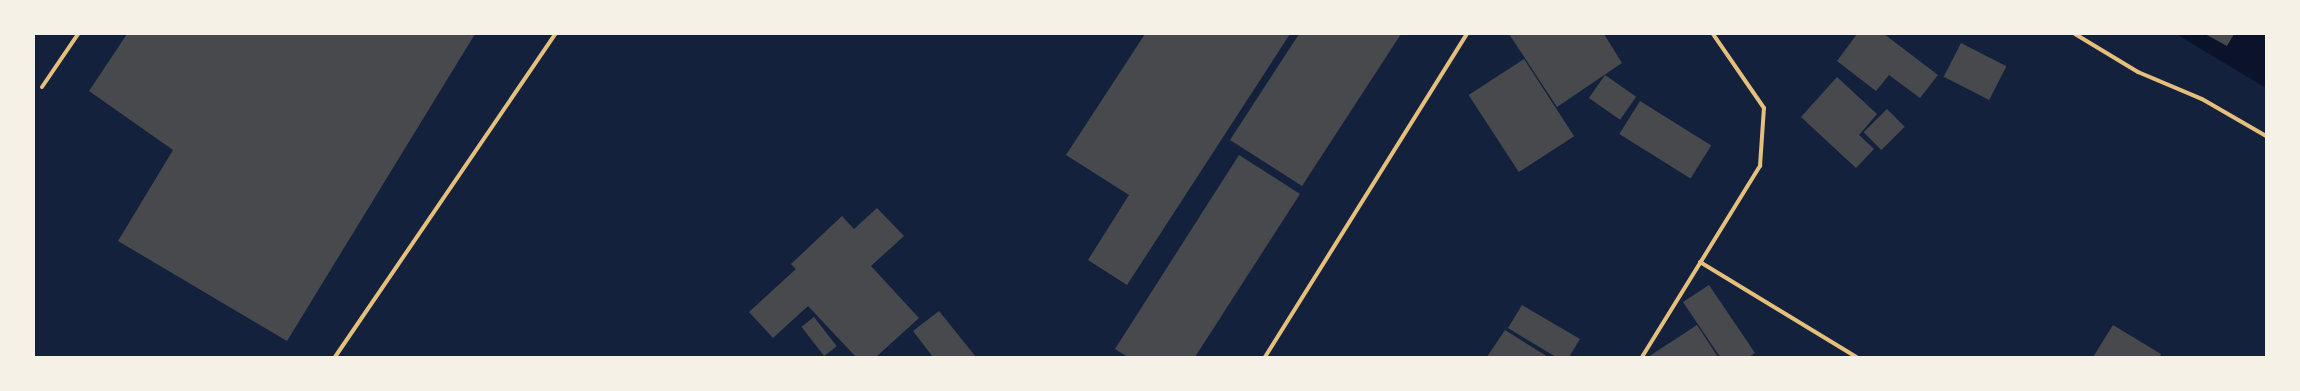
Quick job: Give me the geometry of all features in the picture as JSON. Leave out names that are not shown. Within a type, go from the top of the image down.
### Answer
[{"type":"lane","points":[[42,87],[78,34]]},
{"type":"lane","points":[[335,357],[555,34]]},
{"type":"lane","points":[[1265,357],[1467,34]]},
{"type":"lane","points":[[1642,357],[1760,166],[1764,108],[1713,34]]},
{"type":"lane","points":[[2075,34],[2138,72],[2202,100],[2266,136]]},
{"type":"lane","points":[[1700,262],[1856,357]]},
{"type":"water","points":[[2176,34],[2266,34],[2266,88]]},
{"type":"building","points":[[127,34],[475,34],[287,341],[118,241],[173,150],[89,91]]},
{"type":"building","points":[[1145,34],[1290,34],[1127,285],[1088,260],[1129,195],[1066,155]]},
{"type":"building","points":[[1299,34],[1401,34],[1302,186],[1230,140]]},
{"type":"building","points":[[1509,34],[1604,34],[1622,63],[1557,107]]},
{"type":"building","points":[[1857,34],[1884,34],[1938,75],[1920,98],[1889,75],[1876,91],[1837,61]]},
{"type":"building","points":[[2205,34],[2234,34],[2227,46]]},
{"type":"building","points":[[1961,43],[2006,66],[1989,100],[1944,77]]},
{"type":"building","points":[[1524,59],[1574,136],[1519,172],[1469,95]]},
{"type":"building","points":[[1605,75],[1636,97],[1620,120],[1589,98]]},
{"type":"building","points":[[1837,77],[1877,114],[1859,135],[1874,149],[1856,168],[1801,117]]},
{"type":"building","points":[[1640,101],[1711,146],[1691,179],[1619,134]]},
{"type":"building","points":[[1887,109],[1905,127],[1881,150],[1864,132]]},
{"type":"building","points":[[1239,155],[1300,194],[1195,357],[1128,357],[1115,349]]},
{"type":"building","points":[[877,208],[904,236],[871,266],[919,318],[876,357],[856,357],[808,306],[773,338],[749,312],[796,269],[791,264],[842,216],[854,229]]},
{"type":"building","points":[[1709,285],[1755,353],[1749,357],[1720,357],[1683,302]]},
{"type":"building","points":[[1522,305],[1580,339],[1569,357],[1556,357],[1508,328]]},
{"type":"building","points":[[939,311],[976,357],[933,357],[913,331]]},
{"type":"building","points":[[814,317],[837,346],[824,356],[801,327]]},
{"type":"building","points":[[1697,325],[1718,357],[1648,357]]},
{"type":"building","points":[[2113,325],[2161,354],[2160,357],[2093,357]]},
{"type":"building","points":[[1505,330],[1548,357],[1487,357]]}]
